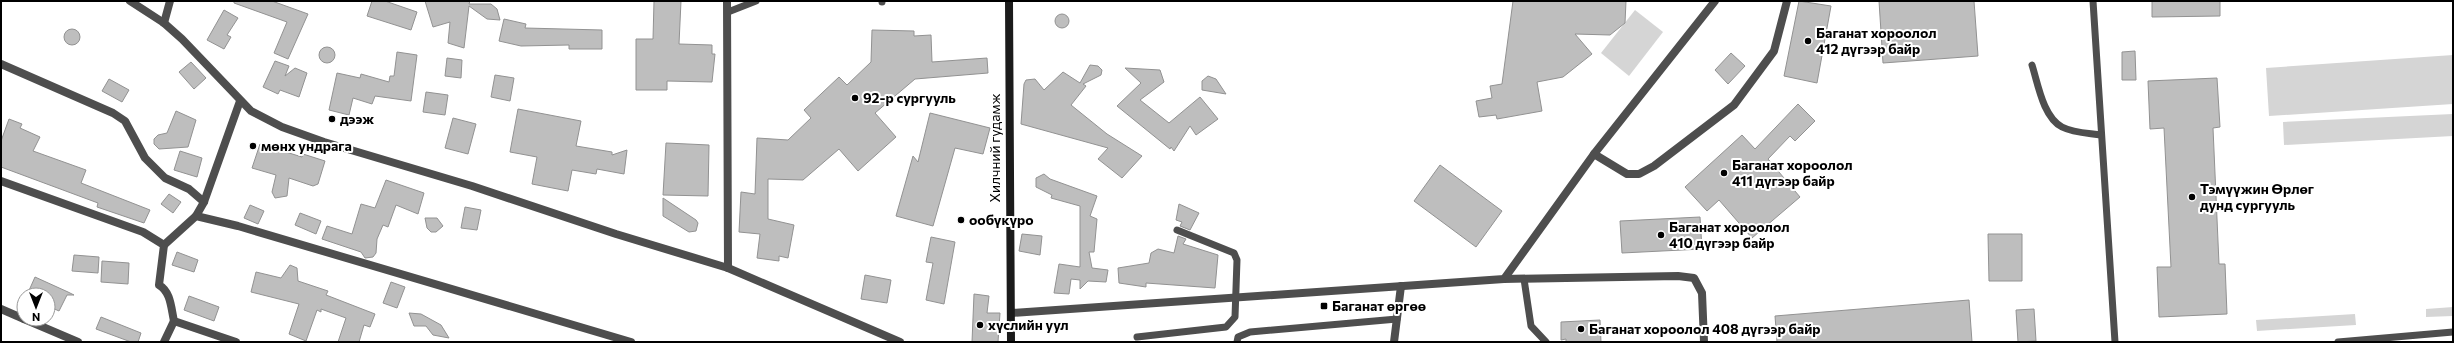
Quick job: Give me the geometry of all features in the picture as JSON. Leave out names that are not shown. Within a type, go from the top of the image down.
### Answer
[{"type":"main road","name":"Хилчний гудамж","points":[[1009,1],[1010,342]]},
{"type":"street","points":[[130,1],[164,23],[182,39],[251,111],[271,121],[324,142],[472,186],[616,234],[728,268],[900,342]]},
{"type":"street","points":[[164,23],[170,1]]},
{"type":"street","points":[[727,1],[728,268]]},
{"type":"street","points":[[1504,279],[1594,154],[1715,1]]},
{"type":"street","points":[[1594,154],[1627,174],[1639,174],[1654,166],[1734,105],[1774,51],[1788,1]]},
{"type":"street","points":[[1,64],[113,113],[125,121],[145,158],[165,178],[189,189],[204,202]]},
{"type":"street","points":[[164,342],[174,321],[168,295],[165,288],[160,285],[164,245],[196,216],[204,202],[240,101]]},
{"type":"street","points":[[1,181],[143,232],[164,245]]},
{"type":"street","points":[[196,216],[238,226],[631,342]]},
{"type":"street","points":[[1011,313],[1504,279],[1678,276],[1694,278],[1702,293],[1704,342]]},
{"type":"street","points":[[1394,342],[1401,286]]},
{"type":"street","points":[[1,309],[16,316]]},
{"type":"street","points":[[174,321],[236,342]]},
{"type":"street","points":[[43,327],[78,342]]},
{"type":"lane","points":[[728,12],[756,1]]},
{"type":"lane","points":[[2093,1],[2115,342]]},
{"type":"lane","points":[[2032,65],[2046,107],[2056,123],[2068,130],[2101,135]]},
{"type":"lane","points":[[1137,337],[1226,327],[1235,317],[1237,260],[1234,253],[1177,230]]},
{"type":"lane","points":[[1524,279],[1531,326],[1546,342]]},
{"type":"lane","points":[[1237,342],[1238,336],[1250,332],[1397,319]]},
{"type":"lane","points":[[2338,342],[2453,332]]},
{"type":"shaded area","points":[[1635,10],[1663,32],[1629,76],[1601,53]]},
{"type":"shaded area","points":[[2453,55],[2453,104],[2269,116],[2266,68]]},
{"type":"shaded area","points":[[2453,114],[2453,136],[2284,145],[2283,122]]},
{"type":"shaded area","points":[[2453,307],[2453,316],[2426,317],[2426,309]]},
{"type":"shaded area","points":[[2355,314],[2356,325],[2257,331],[2256,320]]},
{"type":"building","points":[[234,1],[272,1],[308,14],[288,59],[274,53],[287,22],[234,3]]},
{"type":"building","points":[[372,1],[385,1],[417,12],[411,30],[367,16]]},
{"type":"building","points":[[425,1],[470,1],[469,4],[491,4],[497,9],[500,20],[487,19],[469,6],[464,48],[448,43],[450,22],[433,27]]},
{"type":"building","points":[[654,1],[681,1],[679,44],[712,45],[712,54],[715,54],[712,82],[667,81],[667,90],[636,90],[636,39],[653,39]]},
{"type":"building","points":[[1513,1],[1626,1],[1625,23],[1610,35],[1575,34],[1592,54],[1563,77],[1537,82],[1542,111],[1497,119],[1496,115],[1479,117],[1476,101],[1492,98],[1490,86],[1502,84]]},
{"type":"building","name":"Баганат хороолол 412 дүгээр байр","points":[[1799,1],[1831,6],[1817,83],[1784,76]]},
{"type":"building","points":[[1879,1],[1974,1],[1978,56],[1883,63]]},
{"type":"building","points":[[2152,1],[2220,1],[2220,16],[2152,17]]},
{"type":"building","points":[[224,10],[238,18],[227,35],[231,37],[224,49],[207,40]]},
{"type":"building","points":[[1059,14],[1065,14],[1069,18],[1069,24],[1065,28],[1059,28],[1055,24],[1055,18]]},
{"type":"building","points":[[504,19],[526,24],[525,28],[602,30],[602,49],[569,49],[569,45],[521,46],[499,41]]},
{"type":"building","points":[[72,29],[79,34],[80,37],[75,44],[72,45],[65,40],[64,37],[69,30]]},
{"type":"building","name":"92-р сургууль","points":[[872,30],[914,31],[914,36],[931,35],[932,62],[987,58],[988,73],[915,79],[875,113],[896,137],[858,171],[839,149],[803,180],[768,179],[768,219],[794,225],[788,258],[779,256],[779,261],[757,258],[760,234],[739,232],[741,192],[755,194],[757,138],[788,140],[811,118],[804,110],[839,77],[847,85],[871,62]]},
{"type":"building","points":[[327,47],[334,52],[335,55],[330,62],[327,63],[320,58],[319,55],[324,48]]},
{"type":"building","points":[[2135,51],[2136,80],[2122,80],[2122,52]]},
{"type":"building","points":[[397,52],[417,55],[411,101],[375,96],[372,104],[353,98],[349,115],[329,110],[337,73],[360,78],[361,74],[389,82],[390,76],[394,76]]},
{"type":"building","points":[[1731,53],[1745,66],[1728,84],[1715,70]]},
{"type":"building","points":[[447,58],[462,60],[461,78],[445,76]]},
{"type":"building","points":[[275,61],[289,66],[285,76],[295,68],[307,73],[299,97],[280,90],[278,94],[263,87]]},
{"type":"building","points":[[191,62],[206,78],[194,89],[179,72]]},
{"type":"building","points":[[1090,65],[1098,66],[1102,70],[1101,75],[1083,84],[1086,86],[1071,105],[1107,134],[1142,156],[1122,178],[1098,159],[1108,148],[1021,124],[1024,84],[1026,80],[1035,79],[1044,90],[1063,72],[1080,83]]},
{"type":"building","points":[[1125,68],[1160,70],[1164,82],[1140,100],[1169,123],[1200,97],[1218,119],[1196,135],[1190,126],[1174,151],[1171,147],[1170,149],[1117,106],[1141,83]]},
{"type":"building","points":[[495,75],[514,78],[510,101],[491,97]]},
{"type":"building","points":[[1208,76],[1216,79],[1226,94],[1202,90],[1202,81]]},
{"type":"building","name":"Тэмүүжин Өрлөг дунд сургууль","points":[[2217,78],[2220,127],[2213,128],[2219,264],[2225,264],[2227,314],[2159,317],[2157,267],[2171,267],[2164,128],[2150,129],[2148,81]]},
{"type":"building","points":[[109,79],[129,90],[122,102],[102,91]]},
{"type":"building","points":[[426,92],[448,95],[445,115],[423,112]]},
{"type":"building","points":[[1798,104],[1815,121],[1795,141],[1790,136],[1768,159],[1800,197],[1752,238],[1719,200],[1707,211],[1685,187],[1742,135],[1755,149]]},
{"type":"building","points":[[518,109],[581,121],[576,146],[612,152],[612,155],[627,150],[624,174],[597,169],[596,174],[572,170],[568,191],[532,184],[537,157],[510,152]]},
{"type":"building","points":[[176,111],[196,120],[188,147],[159,149],[154,144],[154,139],[158,135],[167,133]]},
{"type":"building","points":[[930,113],[990,128],[983,154],[955,148],[933,226],[896,216],[913,156],[918,162]]},
{"type":"building","points":[[453,118],[476,124],[468,154],[445,148]]},
{"type":"building","points":[[9,119],[22,124],[20,128],[40,137],[33,151],[86,170],[81,183],[150,210],[144,223],[97,207],[98,203],[1,167],[1,141]]},
{"type":"building","points":[[666,143],[709,145],[708,196],[663,195]]},
{"type":"building","points":[[260,144],[302,157],[303,154],[325,161],[318,184],[313,186],[289,178],[287,196],[275,198],[272,192],[276,175],[252,168]]},
{"type":"building","points":[[180,151],[202,158],[197,177],[174,170]]},
{"type":"building","points":[[1440,165],[1502,211],[1476,247],[1414,201]]},
{"type":"building","points":[[1044,174],[1050,179],[1097,196],[1090,216],[1097,219],[1094,252],[1089,252],[1092,268],[1108,270],[1106,282],[1088,281],[1080,289],[1080,280],[1071,279],[1069,294],[1054,293],[1059,264],[1080,267],[1080,206],[1051,198],[1052,195],[1036,187],[1036,178]]},
{"type":"building","points":[[386,180],[424,193],[418,214],[396,205],[388,227],[383,225],[377,239],[376,253],[373,257],[365,258],[361,252],[322,239],[327,226],[352,234],[361,204],[375,208]]},
{"type":"building","points":[[169,194],[181,202],[173,213],[161,204]]},
{"type":"building","points":[[663,198],[696,220],[698,223],[696,231],[689,232],[663,216]]},
{"type":"building","points":[[1179,204],[1199,213],[1190,230],[1180,226],[1182,222],[1176,220]]},
{"type":"building","points":[[250,205],[264,211],[258,224],[244,218]]},
{"type":"building","points":[[465,207],[481,210],[477,230],[461,228]]},
{"type":"building","points":[[300,213],[321,221],[316,234],[295,225]]},
{"type":"building","name":"Баганат хороолол 410 дүгээр байр","points":[[1700,217],[1702,249],[1622,253],[1620,221]]},
{"type":"building","points":[[425,218],[437,218],[443,226],[436,232],[431,232],[427,228]]},
{"type":"building","points":[[1022,234],[1042,236],[1040,255],[1019,251]]},
{"type":"building","points":[[1988,234],[2022,234],[2022,281],[1989,281]]},
{"type":"building","points":[[1178,236],[1186,239],[1183,244],[1218,255],[1215,288],[1146,283],[1146,287],[1119,283],[1118,268],[1149,263],[1151,253],[1158,249],[1174,253]]},
{"type":"building","points":[[931,237],[955,242],[944,304],[926,300],[933,263],[926,262]]},
{"type":"building","points":[[177,252],[198,260],[194,272],[172,265]]},
{"type":"building","points":[[74,255],[99,257],[98,273],[72,271]]},
{"type":"building","points":[[102,261],[129,263],[128,284],[101,282]]},
{"type":"building","points":[[290,265],[297,268],[298,281],[328,291],[326,295],[375,314],[370,327],[364,325],[359,342],[338,342],[346,318],[321,309],[321,312],[317,310],[306,341],[289,334],[299,304],[251,292],[256,272],[281,278]]},
{"type":"building","points":[[865,275],[891,280],[887,303],[861,299]]},
{"type":"building","points":[[35,277],[74,295],[67,295],[59,311],[56,310],[56,287],[31,287]]},
{"type":"building","points":[[391,282],[405,287],[397,308],[383,303]]},
{"type":"building","points":[[974,294],[989,296],[987,313],[1000,313],[998,342],[972,342]]},
{"type":"building","points":[[189,296],[219,307],[214,321],[184,310]]},
{"type":"building","points":[[1969,300],[1972,342],[1777,342],[1775,316]]},
{"type":"building","points":[[2034,309],[2036,341],[2018,342],[2016,310]]},
{"type":"building","points":[[409,313],[421,314],[441,325],[449,338],[433,335],[426,326],[414,326]]},
{"type":"building","points":[[101,317],[141,333],[138,342],[131,342],[96,329]]},
{"type":"building","name":"Баганат хороолол 408 дүгээр байр","points":[[1600,320],[1601,342],[1566,342],[1566,339],[1561,340],[1561,322]]},
{"type":"place","name":"Баганат хороолол 412 дүгээр байр","points":[[1808,41]]},
{"type":"place","name":"92-р сургууль","points":[[855,98]]},
{"type":"place","name":"дээж","points":[[332,119]]},
{"type":"place","name":"мөнх ундрага","points":[[253,146]]},
{"type":"place","name":"Баганат хороолол 411 дүгээр байр","points":[[1724,173]]},
{"type":"place","name":"Тэмүүжин Өрлөг дунд сургууль","points":[[2192,197]]},
{"type":"place","name":"ообүкүро","points":[[961,220]]},
{"type":"place","name":"Баганат хороолол 410 дүгээр байр","points":[[1661,235]]},
{"type":"place","name":"Баганат өргөө","points":[[1324,306]]},
{"type":"place","name":"хүслийн уул","points":[[980,325]]},
{"type":"place","name":"Баганат хороолол 408 дүгээр байр","points":[[1581,329]]}]
